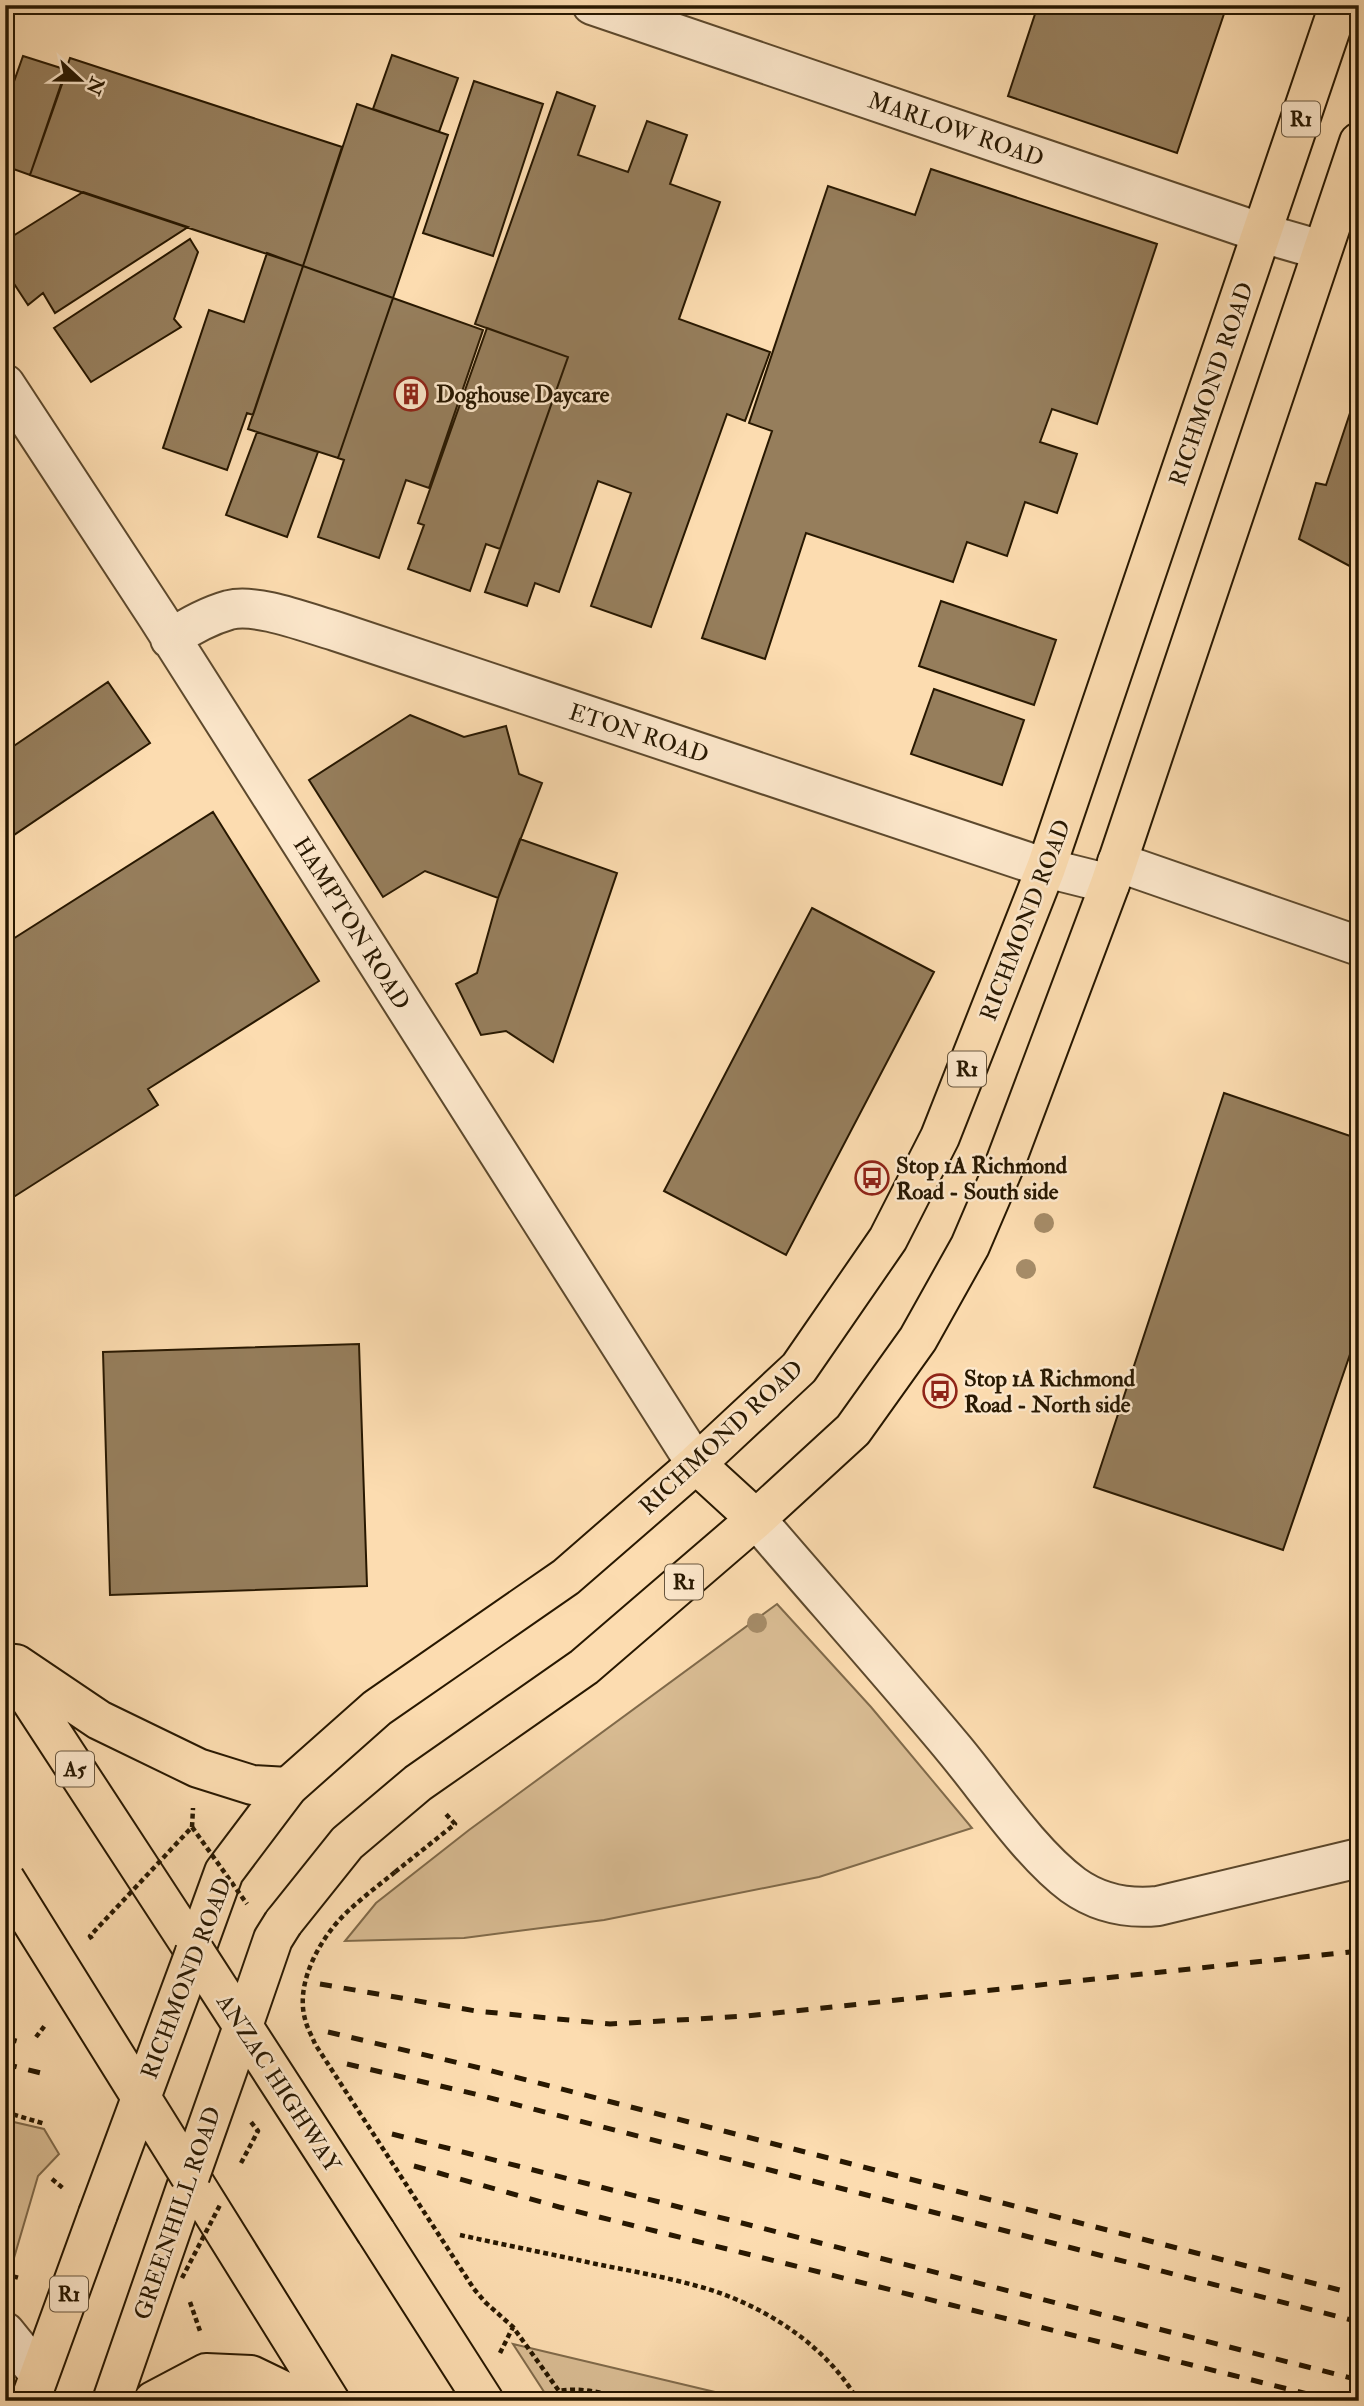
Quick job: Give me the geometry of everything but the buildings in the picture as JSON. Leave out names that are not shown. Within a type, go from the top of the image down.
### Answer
[{"type":"main road","name":"RICHMOND ROAD","points":[[141,2097],[224,1872],[288,1787],[377,1708],[566,1577],[696,1464],[799,1368],[888,1239],[940,1137],[1046,868],[1339,5]]},
{"type":"main road","name":"R1","points":[[243,2026],[273,1939],[347,1843],[418,1783],[584,1667],[756,1519],[853,1430],[918,1339],[970,1246],[1003,1169],[1114,873],[1359,142]]},
{"type":"main road","points":[[696,1464],[756,1519]]},
{"type":"main road","points":[[5,1659],[99,1720],[198,1768],[252,1785],[288,1787]]},
{"type":"main road","name":"ANZAC HIGHWAY","points":[[5,1659],[484,2401]]},
{"type":"main road","points":[[5,1879],[330,2401]]},
{"type":"main road","name":"GREENHILL ROAD","points":[[112,2401],[171,2270],[190,2176],[243,2026]]},
{"type":"main road","name":"R1","points":[[35,2388],[141,2097]]},
{"type":"main road","points":[[153,2401],[206,2372],[251,2375],[305,2401]]},
{"type":"street","name":"MARLOW ROAD","points":[[592,5],[1262,233],[1321,250]]},
{"type":"street","name":"HAMPTON ROAD","points":[[5,384],[696,1464]]},
{"type":"street","name":"ETON ROAD","points":[[170,639],[195,623],[231,609],[268,611],[1046,868],[1114,873],[1359,946]]},
{"type":"street","points":[[756,1519],[1042,1856],[1073,1885],[1107,1903],[1142,1908],[1179,1902],[1359,1858]]},
{"type":"street","points":[[5,2332],[35,2388]]},
{"type":"path","points":[[36,2037],[102,1954],[90,1936],[192,1828]]},
{"type":"path","points":[[395,1872],[344,1915],[326,1937],[307,1974],[303,1997],[304,2018],[315,2044],[474,2289],[513,2327],[559,2391],[576,2388],[628,2401]]},
{"type":"path","points":[[5,2112],[45,2124]]},
{"type":"path","points":[[460,2235],[716,2291],[758,2309],[790,2329],[823,2356],[849,2384],[858,2401]]},
{"type":"path","points":[[171,2270],[203,2341]]},
{"type":"path","points":[[5,2274],[19,2278]]},
{"type":"shaded area","points":[[777,1604],[871,1707],[972,1828],[819,1877],[604,1920],[464,1938],[345,1941],[376,1903],[469,1830]]},
{"type":"shaded area","points":[[5,2120],[44,2129],[59,2154],[38,2176],[11,2268],[5,2267],[5,2193],[11,2189],[5,2179]]},
{"type":"shaded area","points":[[513,2344],[753,2401],[550,2401]]},
{"type":"railway","points":[[320,1984],[476,2011],[610,2024],[747,2016],[1359,1951]]},
{"type":"railway","points":[[328,2032],[480,2068],[1359,2295]]},
{"type":"railway","points":[[5,2038],[20,2042]]},
{"type":"railway","points":[[5,2064],[45,2074]]},
{"type":"railway","points":[[347,2064],[479,2095],[1359,2322]]},
{"type":"railway","points":[[392,2134],[1359,2380]]},
{"type":"railway","points":[[414,2166],[559,2207],[1336,2401]]},
{"type":"place","name":"Doghouse Daycare","points":[[411,394]]},
{"type":"place","name":"Stop 1A Richmond Road - South side","points":[[872,1178]]},
{"type":"place","name":"Stop 1A Richmond Road - North side","points":[[940,1391]]}]
